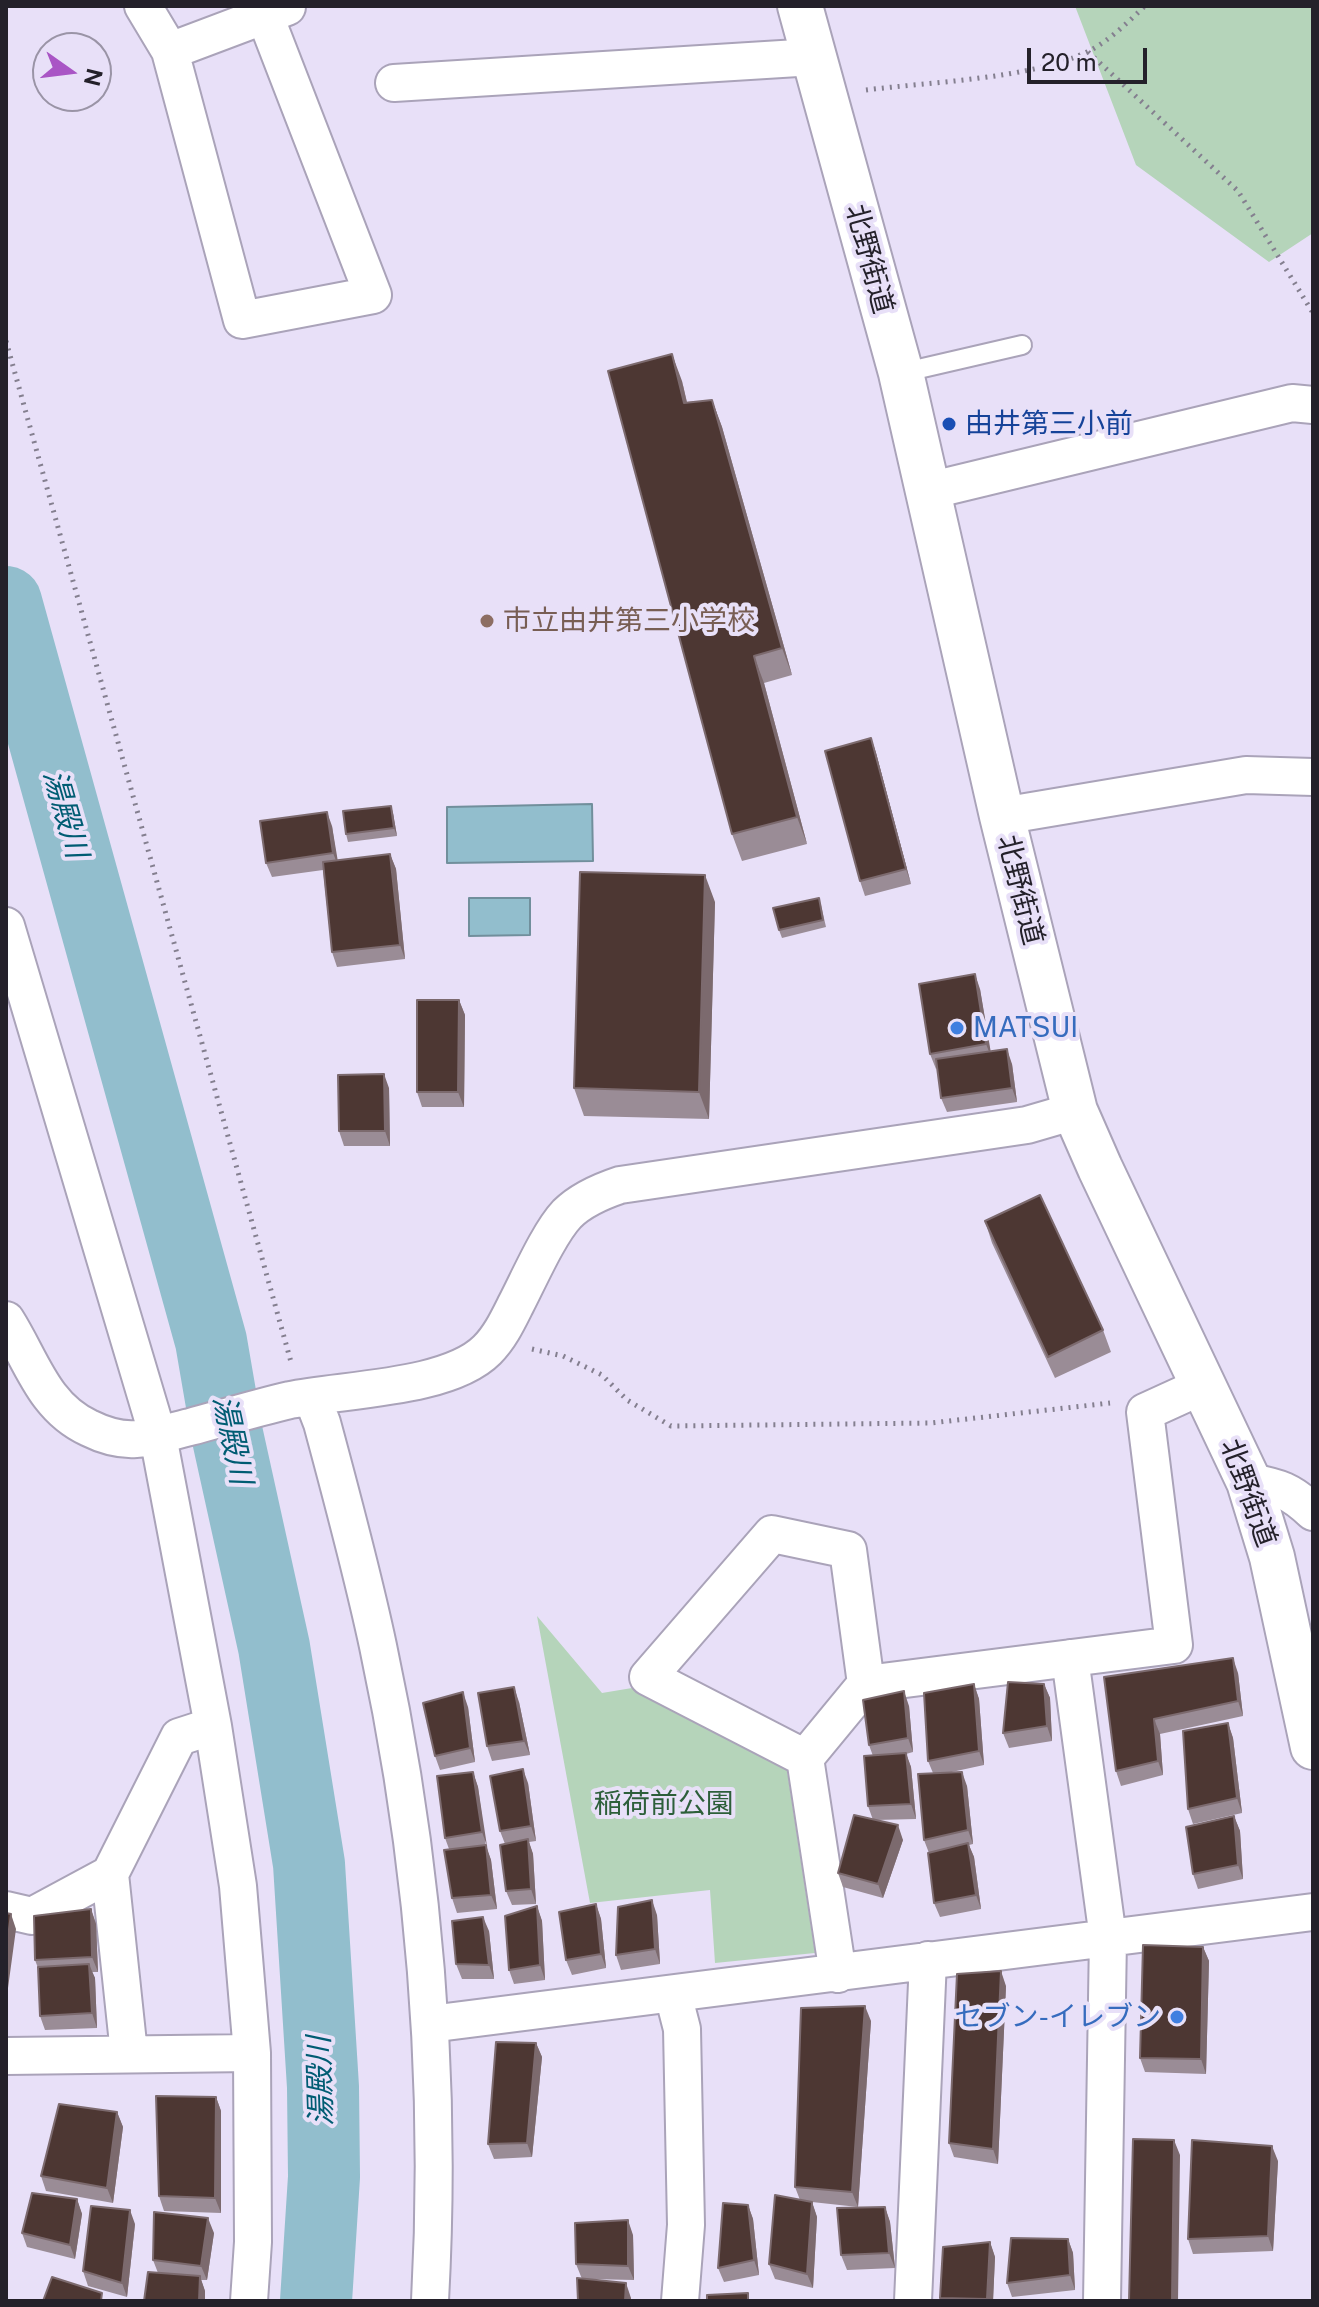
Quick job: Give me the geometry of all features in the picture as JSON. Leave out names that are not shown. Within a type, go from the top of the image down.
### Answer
[{"type":"main road","name":"北野街道","points":[[800,6],[901,373],[1002,816],[1075,1111],[1249,1482],[1272,1557],[1313,1747]]},
{"type":"street","points":[[143,6],[170,51],[242,320],[373,295],[277,11],[170,51]]},
{"type":"street","points":[[394,83],[819,76]]},
{"type":"street","points":[[928,491],[1292,403],[1313,405]]},
{"type":"street","points":[[1002,816],[1246,775],[1313,777]]},
{"type":"street","points":[[6,926],[162,1434],[238,1886],[252,2053],[253,2242],[249,2301]]},
{"type":"street","points":[[6,1320],[44,1390],[63,1412],[88,1428],[110,1436],[134,1439],[162,1434],[302,1399],[352,1393],[450,1372],[487,1350],[504,1329],[554,1232],[567,1214],[603,1191],[620,1185],[817,1154],[1027,1125],[1075,1111]]},
{"type":"street","points":[[838,1974],[805,1758],[866,1684],[1174,1645],[1145,1412],[1202,1386]]},
{"type":"street","points":[[302,1399],[326,1437],[378,1647],[406,1809],[430,2024],[433,2112],[430,2301]]},
{"type":"street","points":[[1249,1482],[1279,1487],[1297,1497],[1313,1512]]},
{"type":"street","points":[[805,1758],[648,1677],[772,1534],[848,1550],[866,1684]]},
{"type":"street","points":[[1070,1658],[1108,1938],[1102,2301]]},
{"type":"street","points":[[129,2053],[110,1874],[179,1737],[213,1726]]},
{"type":"street","points":[[6,1910],[32,1916],[110,1874]]},
{"type":"street","points":[[430,2024],[1313,1912]]},
{"type":"street","points":[[913,2301],[928,1960]]},
{"type":"street","points":[[673,1994],[682,2029],[686,2225],[680,2301]]},
{"type":"street","points":[[7,2065],[129,2053],[252,2053]]},
{"type":"lane","points":[[901,373],[1022,345]]},
{"type":"path","points":[[819,76],[1024,71],[1088,52],[1145,6]]},
{"type":"path","points":[[1088,52],[1238,191],[1313,313]]},
{"type":"path","points":[[6,341],[302,1399]]},
{"type":"path","points":[[487,1350],[533,1349],[563,1356],[602,1375],[627,1400],[671,1426],[931,1423],[1121,1402],[1145,1412]]},
{"type":"green space","points":[[1075,6],[1313,6],[1313,233],[1269,262],[1136,165]]},
{"type":"green space","name":"稲荷前公園","points":[[537,1616],[602,1693],[644,1686],[787,1770],[815,1953],[715,1963],[710,1890],[590,1903]]},
{"type":"water","points":[[592,804],[593,861],[447,863],[447,807]]},
{"type":"water","points":[[469,898],[530,898],[530,935],[469,936]]},
{"type":"building","points":[[672,354],[684,403],[712,400],[782,648],[754,656],[797,817],[732,834],[608,371]]},
{"type":"building","points":[[871,738],[906,869],[860,881],[825,751]]},
{"type":"building","points":[[391,806],[394,828],[346,834],[343,811]]},
{"type":"building","points":[[327,812],[333,853],[266,863],[260,821]]},
{"type":"building","points":[[390,854],[400,945],[332,952],[323,862]]},
{"type":"building","points":[[580,872],[705,875],[699,1092],[574,1088]]},
{"type":"building","points":[[819,898],[823,920],[779,930],[773,908]]},
{"type":"building","points":[[975,974],[986,1044],[930,1054],[919,984]]},
{"type":"building","points":[[417,1000],[459,1000],[458,1092],[417,1092]]},
{"type":"building","points":[[1007,1049],[1012,1088],[941,1098],[936,1059]]},
{"type":"building","points":[[384,1074],[385,1131],[339,1131],[338,1075]]},
{"type":"building","points":[[1040,1195],[1103,1330],[1048,1357],[985,1221]]},
{"type":"building","points":[[1233,1658],[1238,1701],[1154,1719],[1158,1761],[1116,1771],[1104,1677]]},
{"type":"building","points":[[1008,1682],[1044,1684],[1047,1726],[1003,1733]]},
{"type":"building","points":[[974,1684],[979,1751],[928,1761],[924,1693]]},
{"type":"building","points":[[514,1687],[524,1741],[487,1746],[478,1693]]},
{"type":"building","points":[[904,1691],[908,1738],[869,1745],[863,1700]]},
{"type":"building","points":[[463,1692],[470,1748],[435,1756],[423,1703]]},
{"type":"building","points":[[1228,1723],[1237,1798],[1188,1809],[1183,1731]]},
{"type":"building","points":[[906,1753],[911,1804],[868,1806],[864,1756]]},
{"type":"building","points":[[523,1769],[531,1826],[500,1831],[490,1776]]},
{"type":"building","points":[[473,1772],[482,1832],[445,1838],[437,1776]]},
{"type":"building","points":[[962,1772],[968,1830],[924,1840],[918,1774]]},
{"type":"building","points":[[854,1815],[898,1825],[878,1884],[838,1873]]},
{"type":"building","points":[[1234,1816],[1238,1865],[1193,1874],[1186,1827]]},
{"type":"building","points":[[528,1839],[531,1889],[506,1891],[500,1845]]},
{"type":"building","points":[[968,1843],[976,1895],[934,1903],[928,1853]]},
{"type":"building","points":[[486,1845],[491,1895],[452,1898],[444,1850]]},
{"type":"building","points":[[652,1900],[655,1949],[616,1955],[618,1907]]},
{"type":"building","points":[[596,1904],[601,1954],[566,1960],[559,1912]]},
{"type":"building","points":[[537,1906],[540,1965],[509,1970],[505,1916]]},
{"type":"building","points":[[91,1909],[92,1957],[35,1960],[34,1916]]},
{"type":"building","points":[[6,1913],[11,1914],[6,1952]]},
{"type":"building","points":[[483,1917],[489,1965],[456,1964],[452,1921]]},
{"type":"building","name":"セブン-イレブン","points":[[1143,1945],[1203,1947],[1201,2059],[1140,2058]]},
{"type":"building","points":[[89,1964],[92,2013],[40,2016],[38,1967]]},
{"type":"building","points":[[1001,1971],[993,2149],[949,2143],[957,1974]]},
{"type":"building","points":[[865,2006],[852,2192],[795,2187],[801,2008]]},
{"type":"building","points":[[496,2042],[536,2043],[527,2143],[488,2144]]},
{"type":"building","points":[[156,2096],[216,2097],[215,2198],[159,2196]]},
{"type":"building","points":[[59,2104],[117,2112],[107,2188],[41,2176]]},
{"type":"building","points":[[1133,2139],[1174,2140],[1172,2301],[1129,2301]]},
{"type":"building","points":[[1192,2140],[1272,2146],[1268,2236],[1188,2239]]},
{"type":"building","points":[[32,2193],[77,2199],[70,2245],[22,2233]]},
{"type":"building","points":[[775,2195],[812,2202],[807,2274],[769,2264]]},
{"type":"building","points":[[723,2203],[748,2205],[754,2260],[718,2268]]},
{"type":"building","points":[[91,2206],[130,2210],[122,2283],[83,2271]]},
{"type":"building","points":[[885,2207],[889,2253],[841,2255],[837,2208]]},
{"type":"building","points":[[154,2212],[208,2218],[201,2266],[153,2260]]},
{"type":"building","points":[[628,2220],[628,2266],[576,2264],[575,2223]]},
{"type":"building","points":[[1011,2238],[1068,2239],[1070,2275],[1007,2283]]},
{"type":"building","points":[[990,2242],[987,2299],[940,2298],[943,2247]]},
{"type":"building","points":[[148,2272],[200,2276],[199,2301],[144,2301]]},
{"type":"building","points":[[52,2277],[102,2293],[101,2301],[43,2301]]},
{"type":"building","points":[[577,2278],[626,2283],[625,2301],[578,2301]]},
{"type":"building","points":[[748,2293],[748,2301],[707,2301],[707,2295]]},
{"type":"waterway","name":"湯殿川","points":[[6,602],[211,1341],[227,1434],[274,1647],[309,1864],[323,2087],[324,2177],[316,2301]]},
{"type":"place","name":"由井第三小前","points":[[949,424]]},
{"type":"place","name":"市立由井第三小学校","points":[[487,621]]},
{"type":"place","name":"MATSUI","points":[[957,1028]]},
{"type":"place","name":"セブン-イレブン","points":[[1177,2017]]}]
